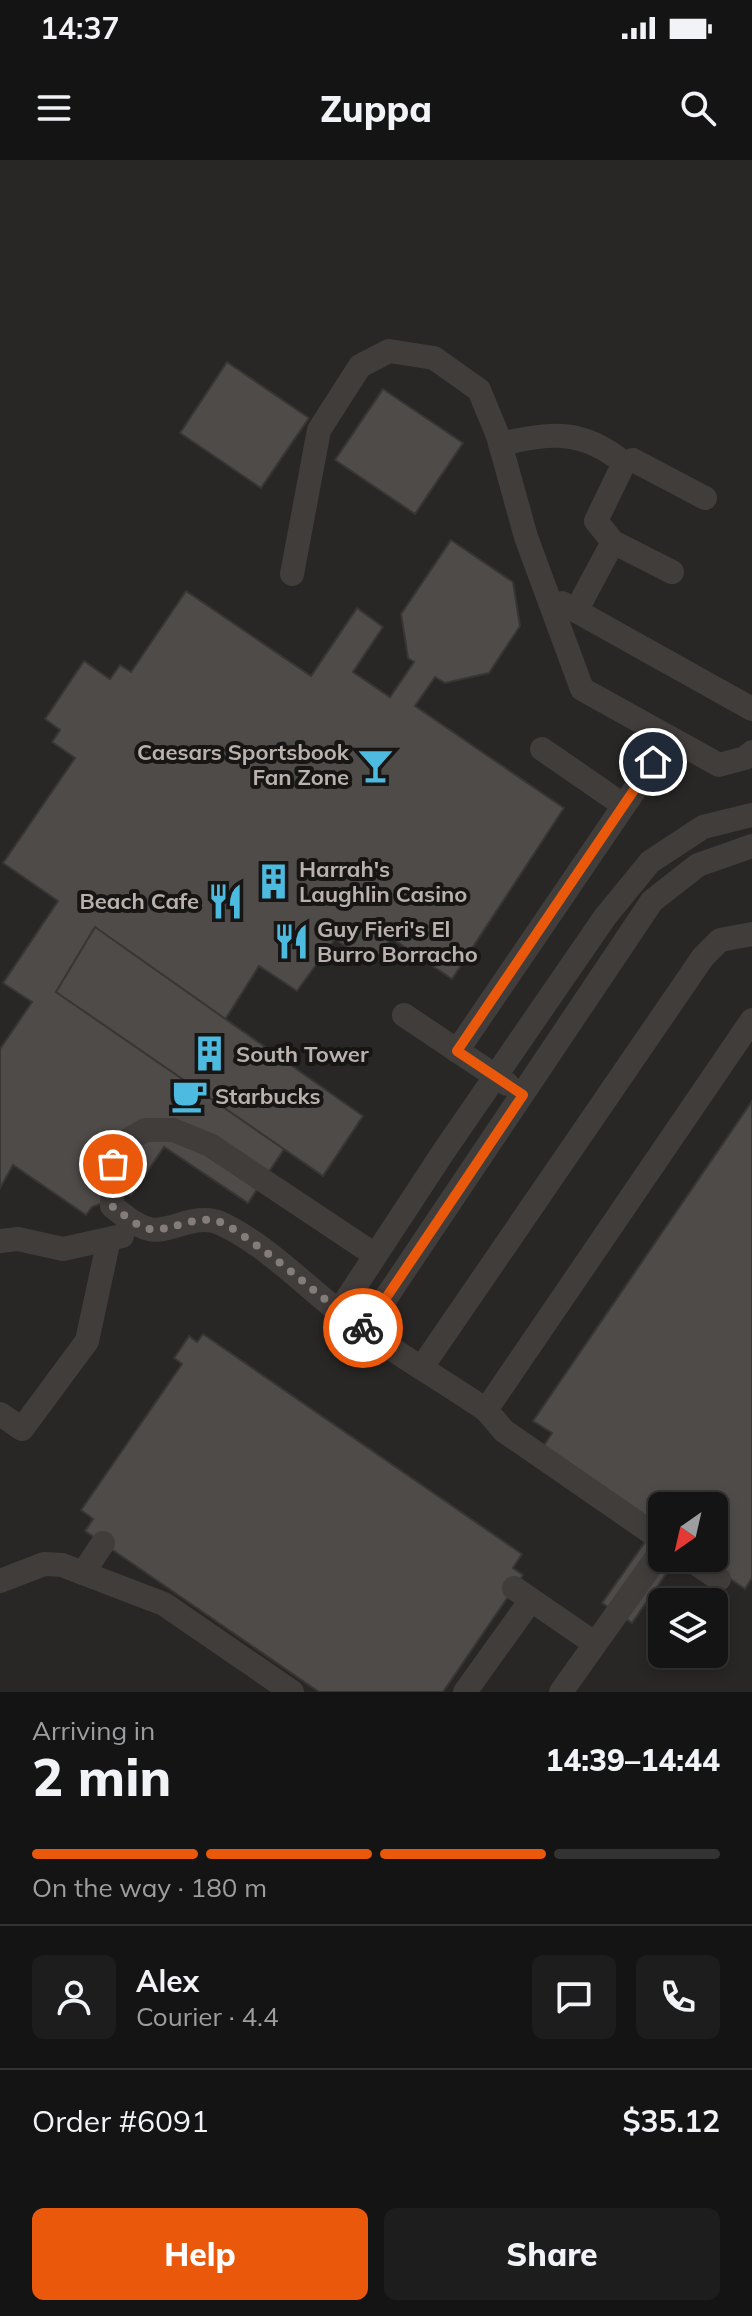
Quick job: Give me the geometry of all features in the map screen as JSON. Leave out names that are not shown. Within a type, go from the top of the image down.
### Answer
[{"type":"lane","points":[[292,574],[319,430],[360,366],[389,351],[434,358],[479,390],[500,444],[526,537],[582,689],[719,765],[745,758],[752,752]]},
{"type":"lane","points":[[500,444],[564,435],[603,446],[624,463]]},
{"type":"lane","points":[[672,572],[613,542],[596,521],[624,463],[633,460],[705,498]]},
{"type":"lane","points":[[576,611],[613,542]]},
{"type":"lane","points":[[547,594],[752,709]]},
{"type":"lane","points":[[457,1051],[670,738]]},
{"type":"lane","points":[[542,749],[623,805]]},
{"type":"lane","points":[[339,1311],[605,917],[650,862],[703,827],[752,815]]},
{"type":"lane","points":[[365,1329],[652,901],[698,865],[752,846]]},
{"type":"lane","points":[[422,1367],[703,957],[720,940],[752,934]]},
{"type":"lane","points":[[404,1015],[523,1095]]},
{"type":"lane","points":[[486,1410],[750,1028]]},
{"type":"lane","points":[[151,1230],[112,1206],[113,1164],[128,1140],[145,1130],[173,1130],[210,1145],[375,1255]]},
{"type":"lane","points":[[0,1241],[18,1239],[63,1249],[194,1220],[217,1221],[247,1238],[339,1311],[486,1410],[504,1431],[648,1530]]},
{"type":"lane","points":[[0,1414],[22,1429],[87,1341],[109,1239]]},
{"type":"lane","points":[[83,1573],[103,1543]]},
{"type":"lane","points":[[0,1581],[44,1564],[62,1565],[164,1604],[292,1692]]},
{"type":"lane","points":[[561,1692],[648,1570]]},
{"type":"lane","points":[[709,1572],[719,1579]]},
{"type":"lane","points":[[465,1692],[523,1594],[594,1643]]},
{"type":"shaded area","points":[[0,160],[752,160],[752,1692],[0,1692]]},
{"type":"building","points":[[227,362],[309,418],[261,488],[180,433]]},
{"type":"building","points":[[383,389],[463,443],[415,514],[335,460]]},
{"type":"building","name":"Harrah's Laughlin Casino","points":[[451,540],[513,582],[520,626],[489,673],[445,683],[435,677],[415,706],[564,808],[452,979],[391,938],[373,965],[335,939],[297,991],[259,966],[225,1020],[326,1090],[316,1105],[326,1111],[312,1132],[301,1124],[248,1203],[164,1147],[131,1196],[127,1193],[92,1207],[86,1215],[13,1165],[0,1188],[0,1049],[32,1002],[3,983],[58,901],[3,863],[75,758],[52,742],[60,730],[45,719],[84,661],[110,679],[120,665],[131,672],[186,591],[311,676],[357,608],[383,627],[353,672],[390,697],[414,662],[408,658],[401,614]]},
{"type":"building","name":"South Tower","points":[[95,927],[363,1116],[323,1176],[56,992]]},
{"type":"building","points":[[752,1101],[752,1578],[745,1589],[720,1572],[728,1572],[728,1492],[648,1492],[648,1523],[541,1450],[552,1433],[533,1421]]},
{"type":"building","points":[[203,1334],[522,1554],[513,1568],[523,1575],[443,1692],[319,1692],[85,1531],[93,1519],[81,1510],[182,1364],[174,1358],[189,1336],[197,1342]]},
{"type":"building","points":[[648,1538],[648,1572],[667,1572],[656,1588],[648,1588],[648,1600],[632,1623],[602,1603]]},
{"type":"way so far","points":[[113,1164],[112,1206],[131,1220],[151,1230],[194,1220],[217,1221],[291,1270],[363,1328]]},
{"type":"place","name":"Caesars Sportsbook Fan Zone","points":[[375,765]]},
{"type":"place","name":"Harrah's Laughlin Casino","points":[[273,882]]},
{"type":"place","name":"Beach Cafe","points":[[225,901]]},
{"type":"place","name":"Guy Fieri's El Burro Borracho","points":[[291,942]]},
{"type":"place","name":"South Tower","points":[[210,1054]]},
{"type":"place","name":"Starbucks","points":[[189,1096]]},
{"type":"route","points":[[363,1328],[523,1095],[457,1051],[653,762]]}]
